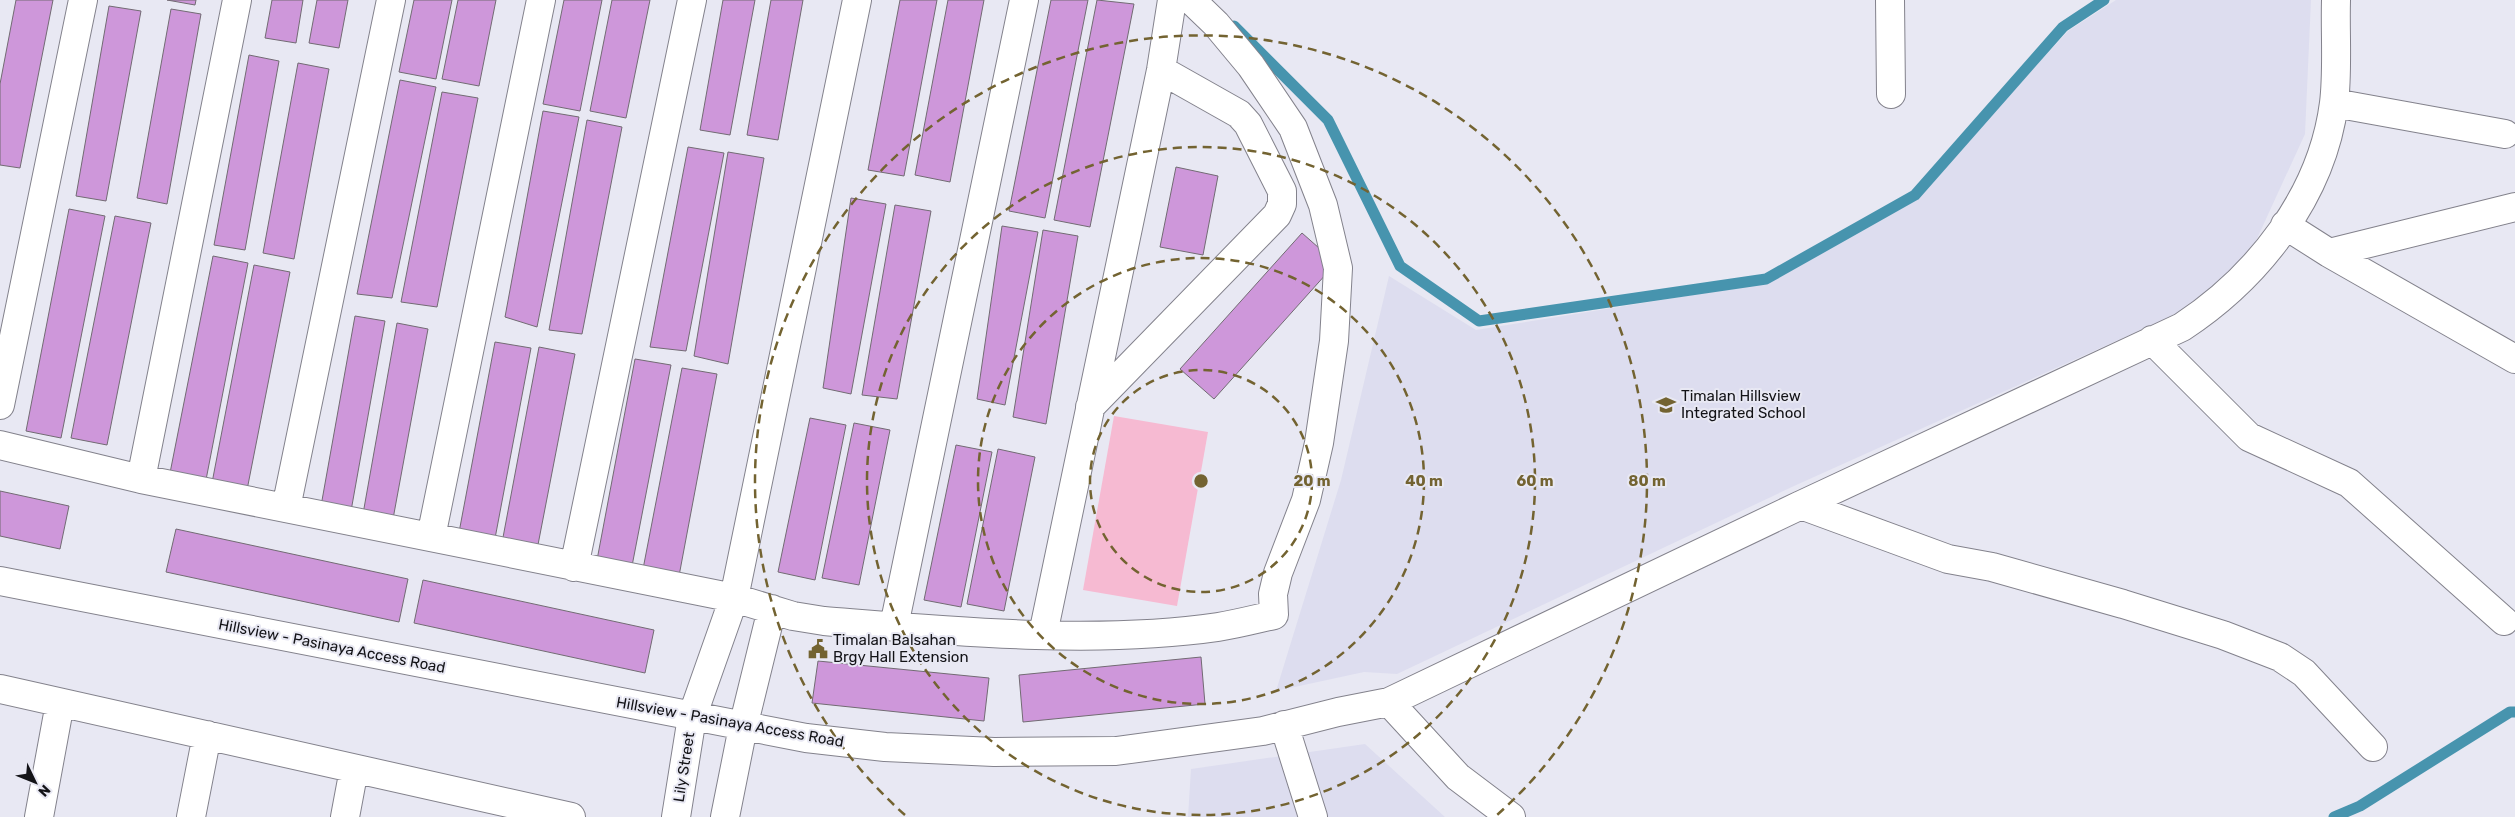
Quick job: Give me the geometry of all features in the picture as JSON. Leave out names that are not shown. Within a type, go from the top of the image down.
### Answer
[{"type":"street","points":[[0,405],[83,0]]},
{"type":"street","points":[[141,480],[237,0]]},
{"type":"street","points":[[286,508],[391,0]]},
{"type":"street","points":[[431,537],[540,0]]},
{"type":"street","points":[[574,567],[692,0]]},
{"type":"street","name":"Lily Street","points":[[676,817],[692,717],[734,598],[857,0]]},
{"type":"street","points":[[894,626],[1024,0]]},
{"type":"street","points":[[1043,634],[1160,70],[1172,0]]},
{"type":"street","points":[[0,445],[141,480],[734,598],[793,616],[894,626],[1043,634],[1161,633],[1219,627],[1274,615],[1272,594],[1278,573],[1306,500],[1319,443],[1334,340],[1338,268],[1323,205],[1293,128],[1251,66],[1216,24],[1191,0]]},
{"type":"street","points":[[1890,0],[1891,94]]},
{"type":"street","name":"Hillsview - Pasinaya Access Road","points":[[0,580],[743,727],[806,738],[885,747],[1020,753],[1116,751],[1263,730],[1389,702],[1801,505],[2182,327],[2213,307],[2239,283],[2261,258],[2285,225],[2311,183],[2325,140],[2334,103],[2336,0]]},
{"type":"street","points":[[1090,407],[1277,215],[1282,204],[1282,191],[1248,124],[1239,114],[1160,70]]},
{"type":"street","points":[[2334,103],[2505,134]]},
{"type":"street","points":[[2329,253],[2515,207]]},
{"type":"street","points":[[2285,225],[2329,253],[2515,359]]},
{"type":"street","points":[[2152,340],[2249,437],[2349,483],[2504,621]]},
{"type":"street","points":[[1801,505],[1948,559],[1992,566],[2114,601],[2223,635],[2280,657],[2304,673],[2373,747]]},
{"type":"street","points":[[725,817],[743,727],[772,609]]},
{"type":"street","points":[[0,689],[354,769],[511,810],[572,817]]},
{"type":"street","points":[[1389,702],[1458,776],[1511,817]]},
{"type":"street","points":[[39,817],[60,703]]},
{"type":"street","points":[[1284,725],[1314,817]]},
{"type":"street","points":[[191,817],[206,736]]},
{"type":"street","points":[[345,817],[354,769]]},
{"type":"shaded area","name":"Timalan Hillsview Integrated School","points":[[2116,0],[2311,0],[2305,134],[2249,256],[2185,310],[1794,486],[1397,674],[1364,672],[1276,691],[1341,480],[1389,276],[1476,330],[1767,283],[1916,197],[2068,31]]},
{"type":"shaded area","points":[[1114,416],[1208,432],[1177,606],[1083,590]]},
{"type":"shaded area","points":[[1365,744],[1445,817],[1188,817],[1191,769]]},
{"type":"building","points":[[16,0],[53,0],[20,168],[0,165],[0,84]]},
{"type":"building","points":[[167,0],[196,0],[195,5]]},
{"type":"building","points":[[272,0],[303,0],[296,43],[265,38]]},
{"type":"building","points":[[317,0],[348,0],[339,48],[309,43]]},
{"type":"building","points":[[414,0],[452,0],[436,79],[399,72]]},
{"type":"building","points":[[458,0],[496,0],[479,86],[442,79]]},
{"type":"building","points":[[564,0],[602,0],[580,111],[543,104]]},
{"type":"building","points":[[612,0],[650,0],[626,118],[590,111]]},
{"type":"building","points":[[723,0],[755,0],[730,135],[700,130]]},
{"type":"building","points":[[771,0],[803,0],[778,140],[747,135]]},
{"type":"building","points":[[900,0],[937,0],[904,176],[868,170]]},
{"type":"building","points":[[948,0],[984,0],[950,182],[915,175]]},
{"type":"building","points":[[1051,0],[1088,0],[1045,218],[1009,211]]},
{"type":"building","points":[[1097,0],[1134,4],[1090,227],[1054,220]]},
{"type":"building","points":[[109,6],[141,11],[106,201],[76,196]]},
{"type":"building","points":[[171,9],[201,14],[167,204],[137,198]]},
{"type":"building","points":[[249,55],[279,61],[245,250],[214,245]]},
{"type":"building","points":[[298,63],[329,69],[294,259],[263,253]]},
{"type":"building","points":[[400,80],[436,87],[392,298],[357,294]]},
{"type":"building","points":[[442,92],[478,98],[437,307],[401,302]]},
{"type":"building","points":[[543,111],[579,117],[537,327],[505,317]]},
{"type":"building","points":[[587,120],[622,127],[582,334],[549,330]]},
{"type":"building","points":[[688,147],[724,153],[686,351],[650,347]]},
{"type":"building","points":[[728,152],[764,158],[728,364],[694,356]]},
{"type":"building","points":[[1176,167],[1218,176],[1203,255],[1160,247]]},
{"type":"building","points":[[851,198],[886,204],[851,394],[823,388]]},
{"type":"building","points":[[895,205],[931,211],[897,399],[862,395]]},
{"type":"building","points":[[69,209],[105,216],[61,438],[26,431]]},
{"type":"building","points":[[115,216],[151,223],[107,445],[71,438]]},
{"type":"building","points":[[1002,226],[1038,232],[1005,405],[977,399]]},
{"type":"building","points":[[1043,230],[1078,236],[1046,424],[1013,417]]},
{"type":"building","points":[[1302,233],[1336,263],[1214,399],[1180,369]]},
{"type":"building","points":[[213,256],[248,263],[205,485],[169,478]]},
{"type":"building","points":[[254,265],[290,272],[246,495],[211,488]]},
{"type":"building","points":[[355,316],[385,321],[351,511],[321,506]]},
{"type":"building","points":[[397,323],[428,329],[393,519],[363,514]]},
{"type":"building","points":[[495,342],[531,348],[493,549],[457,543]]},
{"type":"building","points":[[539,347],[575,354],[536,555],[501,548]]},
{"type":"building","points":[[635,359],[671,365],[632,566],[597,560]]},
{"type":"building","points":[[682,368],[717,374],[679,576],[643,569]]},
{"type":"building","points":[[810,418],[846,425],[815,580],[778,572]]},
{"type":"building","points":[[854,423],[890,430],[859,585],[822,578]]},
{"type":"building","points":[[956,445],[992,452],[961,607],[924,600]]},
{"type":"building","points":[[998,449],[1035,457],[1004,611],[967,604]]},
{"type":"building","points":[[0,491],[69,506],[60,549],[0,536]]},
{"type":"building","points":[[176,529],[408,579],[399,622],[166,572]]},
{"type":"building","points":[[423,580],[654,630],[645,673],[414,623]]},
{"type":"building","points":[[1201,657],[1205,704],[1023,722],[1019,675]]},
{"type":"building","points":[[818,661],[989,678],[984,721],[812,703]]},
{"type":"waterway","points":[[1234,26],[1328,120],[1400,266],[1479,321],[1766,279],[1915,195],[2063,27],[2104,0]]},
{"type":"waterway","points":[[2334,817],[2360,806],[2510,712],[2515,712]]},
{"type":"place","name":"Timalan Hillsview Integrated School","points":[[1666,405]]},
{"type":"place","name":"Timalan Balsahan Brgy Hall Extension","points":[[818,649]]}]
